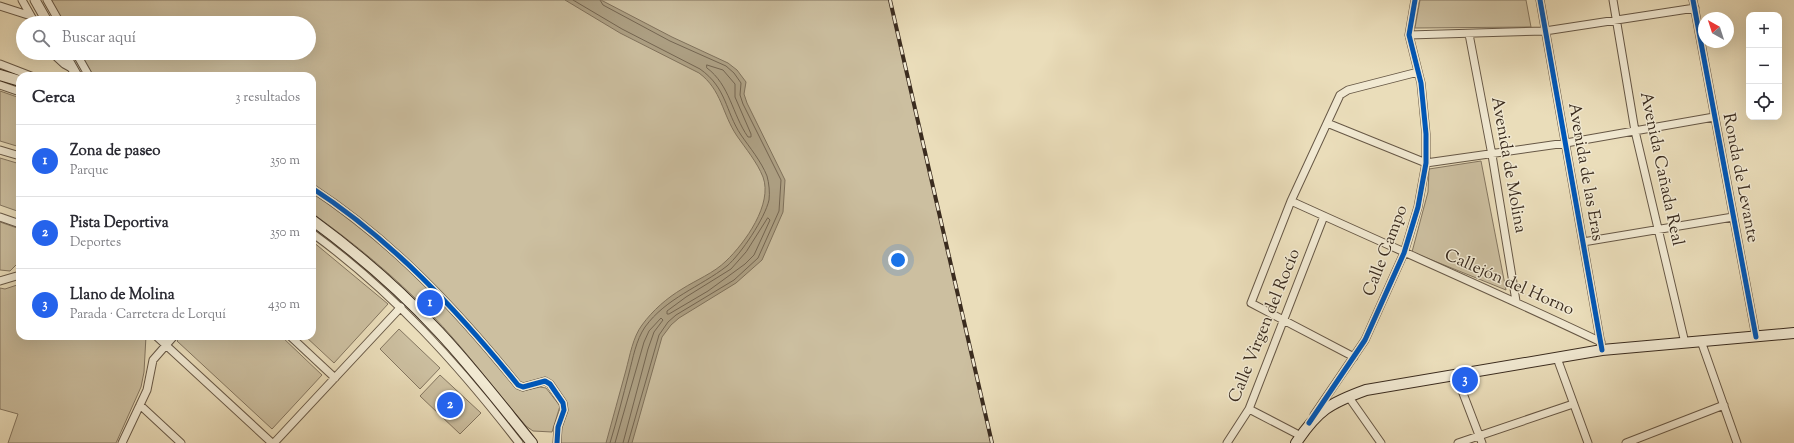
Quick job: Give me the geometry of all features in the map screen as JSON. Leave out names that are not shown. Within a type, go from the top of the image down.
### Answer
[{"type":"main road","points":[[0,74],[16,80]]},
{"type":"main road","points":[[316,223],[374,269],[420,311],[457,352],[532,443]]},
{"type":"main road","points":[[1298,439],[1309,423],[1327,406],[1348,396],[1366,390],[1557,358],[1602,346],[1685,343],[1794,333]]},
{"type":"street","points":[[22,0],[31,16]]},
{"type":"street","points":[[35,0],[44,16]]},
{"type":"street","points":[[47,0],[56,16]]},
{"type":"street","name":"Calle Campo","points":[[1309,423],[1365,340],[1404,253],[1418,207],[1426,163],[1426,134],[1418,72],[1409,35],[1415,0]]},
{"type":"street","name":"Avenida de las Eras","points":[[1540,0],[1602,346]]},
{"type":"street","name":"Avenida Cañada Real","points":[[1613,0],[1635,131],[1685,343]]},
{"type":"street","name":"Ronda de Levante","points":[[1693,0],[1756,337]]},
{"type":"street","points":[[0,6],[24,16]]},
{"type":"street","points":[[1409,35],[1545,31],[1695,8]]},
{"type":"street","name":"Avenida de Molina","points":[[1469,34],[1492,155],[1516,302]]},
{"type":"street","points":[[60,60],[75,72]]},
{"type":"street","points":[[68,60],[75,72]]},
{"type":"street","points":[[80,60],[87,72]]},
{"type":"street","points":[[0,64],[21,72]]},
{"type":"street","points":[[1354,357],[1251,302],[1290,201],[1340,95],[1348,90],[1418,72]]},
{"type":"street","points":[[0,85],[16,91]]},
{"type":"street","points":[[1327,122],[1426,163],[1492,155],[1714,118]]},
{"type":"street","points":[[0,150],[16,155]]},
{"type":"street","points":[[316,191],[356,221],[434,289],[486,345],[518,385],[523,387],[545,381],[550,384],[563,403],[564,410],[558,427],[557,443]]},
{"type":"street","name":"Callejón del Horno","points":[[1290,201],[1516,302],[1602,346]]},
{"type":"street","name":"Calle Virgen del Rocío","points":[[1227,443],[1249,409],[1324,216]]},
{"type":"street","points":[[0,217],[16,223]]},
{"type":"street","points":[[1583,242],[1733,217]]},
{"type":"street","points":[[316,236],[355,267],[400,307],[457,367],[519,443]]},
{"type":"street","points":[[0,281],[16,276]]},
{"type":"street","points":[[160,340],[273,443],[400,307]]},
{"type":"street","points":[[122,443],[147,390],[153,360],[170,340]]},
{"type":"street","points":[[294,340],[334,378]]},
{"type":"street","points":[[1701,341],[1737,443]]},
{"type":"street","points":[[1557,358],[1588,443]]},
{"type":"street","points":[[1456,375],[1482,443]]},
{"type":"street","points":[[1348,396],[1381,443]]},
{"type":"street","points":[[1458,443],[1573,404]]},
{"type":"street","points":[[140,405],[181,443]]},
{"type":"street","points":[[1626,443],[1724,405]]},
{"type":"street","points":[[1249,409],[1298,439]]},
{"type":"shaded area","points":[[47,0],[890,0],[992,443],[557,443],[564,410],[550,384],[523,387],[460,317],[385,244],[316,192],[316,72],[87,72],[80,60],[316,60],[316,16],[56,16]]},
{"type":"shaded area","points":[[1420,0],[1526,0],[1531,27],[1415,28]]},
{"type":"shaded area","points":[[0,91],[16,97],[16,146],[0,141]]},
{"type":"shaded area","points":[[0,158],[16,163],[16,211],[0,205]]},
{"type":"shaded area","points":[[1481,161],[1506,290],[1412,252],[1428,192],[1429,169]]},
{"type":"shaded area","points":[[316,196],[368,235],[420,282],[469,332],[514,386],[523,391],[540,387],[546,388],[560,406],[552,432],[533,431],[526,426],[430,313],[373,260],[316,216]]},
{"type":"shaded area","points":[[0,222],[16,228],[16,265],[10,271],[0,270]]},
{"type":"shaded area","points":[[316,244],[388,304],[334,363],[309,340],[316,340]]},
{"type":"shaded area","points":[[16,285],[16,340],[146,340],[144,372],[141,387],[116,443],[8,443],[18,414],[0,409],[0,288],[5,289]]},
{"type":"shaded area","points":[[399,329],[440,368],[420,389],[380,349]]},
{"type":"shaded area","points":[[285,340],[322,375],[272,429],[177,341]]},
{"type":"shaded area","points":[[440,375],[481,413],[460,434],[420,396]]},
{"type":"water","points":[[565,0],[601,0],[672,37],[728,63],[737,70],[746,82],[744,94],[747,103],[785,180],[783,212],[762,260],[736,283],[679,318],[671,325],[662,337],[632,443],[606,443],[636,335],[651,314],[666,300],[716,269],[726,261],[741,244],[749,234],[761,211],[765,188],[763,177],[758,166],[732,128],[713,87],[707,80],[699,73],[620,33]]},
{"type":"railway","points":[[890,0],[992,443]]},
{"type":"cycle path","points":[[1309,423],[1365,340],[1404,253],[1418,207],[1426,163],[1426,134],[1421,83],[1409,35],[1415,0]]},
{"type":"cycle path","points":[[1540,0],[1602,350]]},
{"type":"cycle path","points":[[1693,0],[1756,337]]},
{"type":"cycle path","points":[[316,191],[370,230],[422,278],[472,330],[518,385],[523,387],[545,381],[550,384],[563,403],[564,410],[558,427],[557,443]]},
{"type":"place","name":"Zona de paseo","points":[[430,303]]},
{"type":"place","name":"Llano de Molina","points":[[1465,380]]},
{"type":"place","name":"Pista Deportiva","points":[[450,405]]}]
